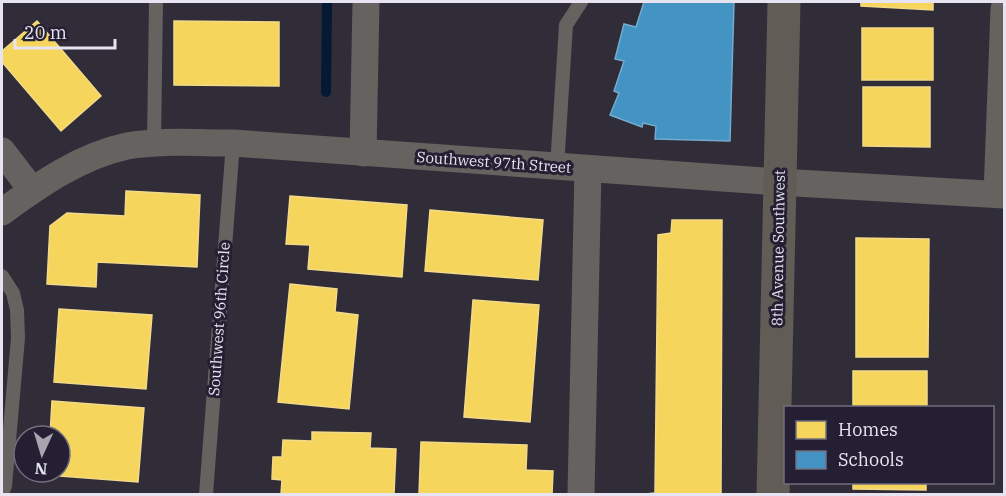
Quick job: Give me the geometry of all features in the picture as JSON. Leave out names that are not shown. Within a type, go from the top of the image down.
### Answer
[{"type":"street","points":[[363,153],[366,2]]},
{"type":"street","name":"8th Avenue Southwest","points":[[773,495],[784,2]]},
{"type":"street","points":[[1001,195],[1005,9]]},
{"type":"street","name":"Southwest 97th Street","points":[[2,212],[32,190],[94,156],[126,147],[154,143],[233,143],[779,182],[1001,195]]},
{"type":"street","points":[[2,151],[32,190]]},
{"type":"street","points":[[581,495],[588,169]]},
{"type":"lane","points":[[154,143],[156,2]]},
{"type":"lane","points":[[557,166],[566,25],[581,2]]},
{"type":"lane","name":"Southwest 96th Circle","points":[[206,495],[233,143]]},
{"type":"lane","points":[[2,276],[13,293],[17,310],[18,338],[5,486],[2,493]]},
{"type":"building: Homes","points":[[861,2],[933,2],[933,10],[861,6]]},
{"type":"building: Homes","points":[[37,21],[101,96],[61,131],[2,62],[2,51]]},
{"type":"building: Homes","points":[[174,21],[279,22],[279,86],[174,85]]},
{"type":"building: Homes","points":[[862,28],[933,28],[933,80],[862,80]]},
{"type":"building: Homes","points":[[863,87],[930,87],[930,147],[863,146]]},
{"type":"building: Homes","points":[[126,191],[200,195],[197,267],[97,262],[96,287],[47,284],[50,226],[67,213],[125,216]]},
{"type":"building: Homes","points":[[290,196],[407,205],[402,277],[308,269],[310,245],[286,244]]},
{"type":"building: Homes","points":[[430,210],[543,220],[538,280],[425,271]]},
{"type":"building: Homes","points":[[672,220],[722,220],[721,494],[645,494],[655,493],[658,235],[671,233]]},
{"type":"building: Homes","points":[[856,238],[929,239],[928,357],[856,357]]},
{"type":"building: Homes","points":[[290,284],[337,289],[335,312],[358,315],[349,409],[278,402]]},
{"type":"building: Homes","points":[[473,300],[539,305],[530,422],[464,417]]},
{"type":"building: Homes","points":[[59,309],[152,315],[146,389],[54,382]]},
{"type":"building: Homes","points":[[853,371],[927,371],[927,406],[853,406]]},
{"type":"building: Homes","points":[[52,401],[144,408],[138,482],[72,477],[72,424],[51,424]]},
{"type":"building: Homes","points":[[312,432],[371,433],[370,448],[396,449],[394,494],[281,494],[282,480],[272,479],[273,457],[282,457],[283,440],[312,441]]},
{"type":"building: Homes","points":[[421,442],[527,445],[526,470],[553,471],[552,494],[419,494]]},
{"type":"building: Homes","points":[[853,484],[926,484],[926,490],[853,489]]},
{"type":"building: Schools","points":[[644,2],[734,2],[730,141],[655,139],[656,126],[643,123],[642,127],[610,115],[619,93],[614,91],[624,61],[615,59],[624,24],[636,27]]},
{"type":"waterway","points":[[326,92],[327,2]]}]
